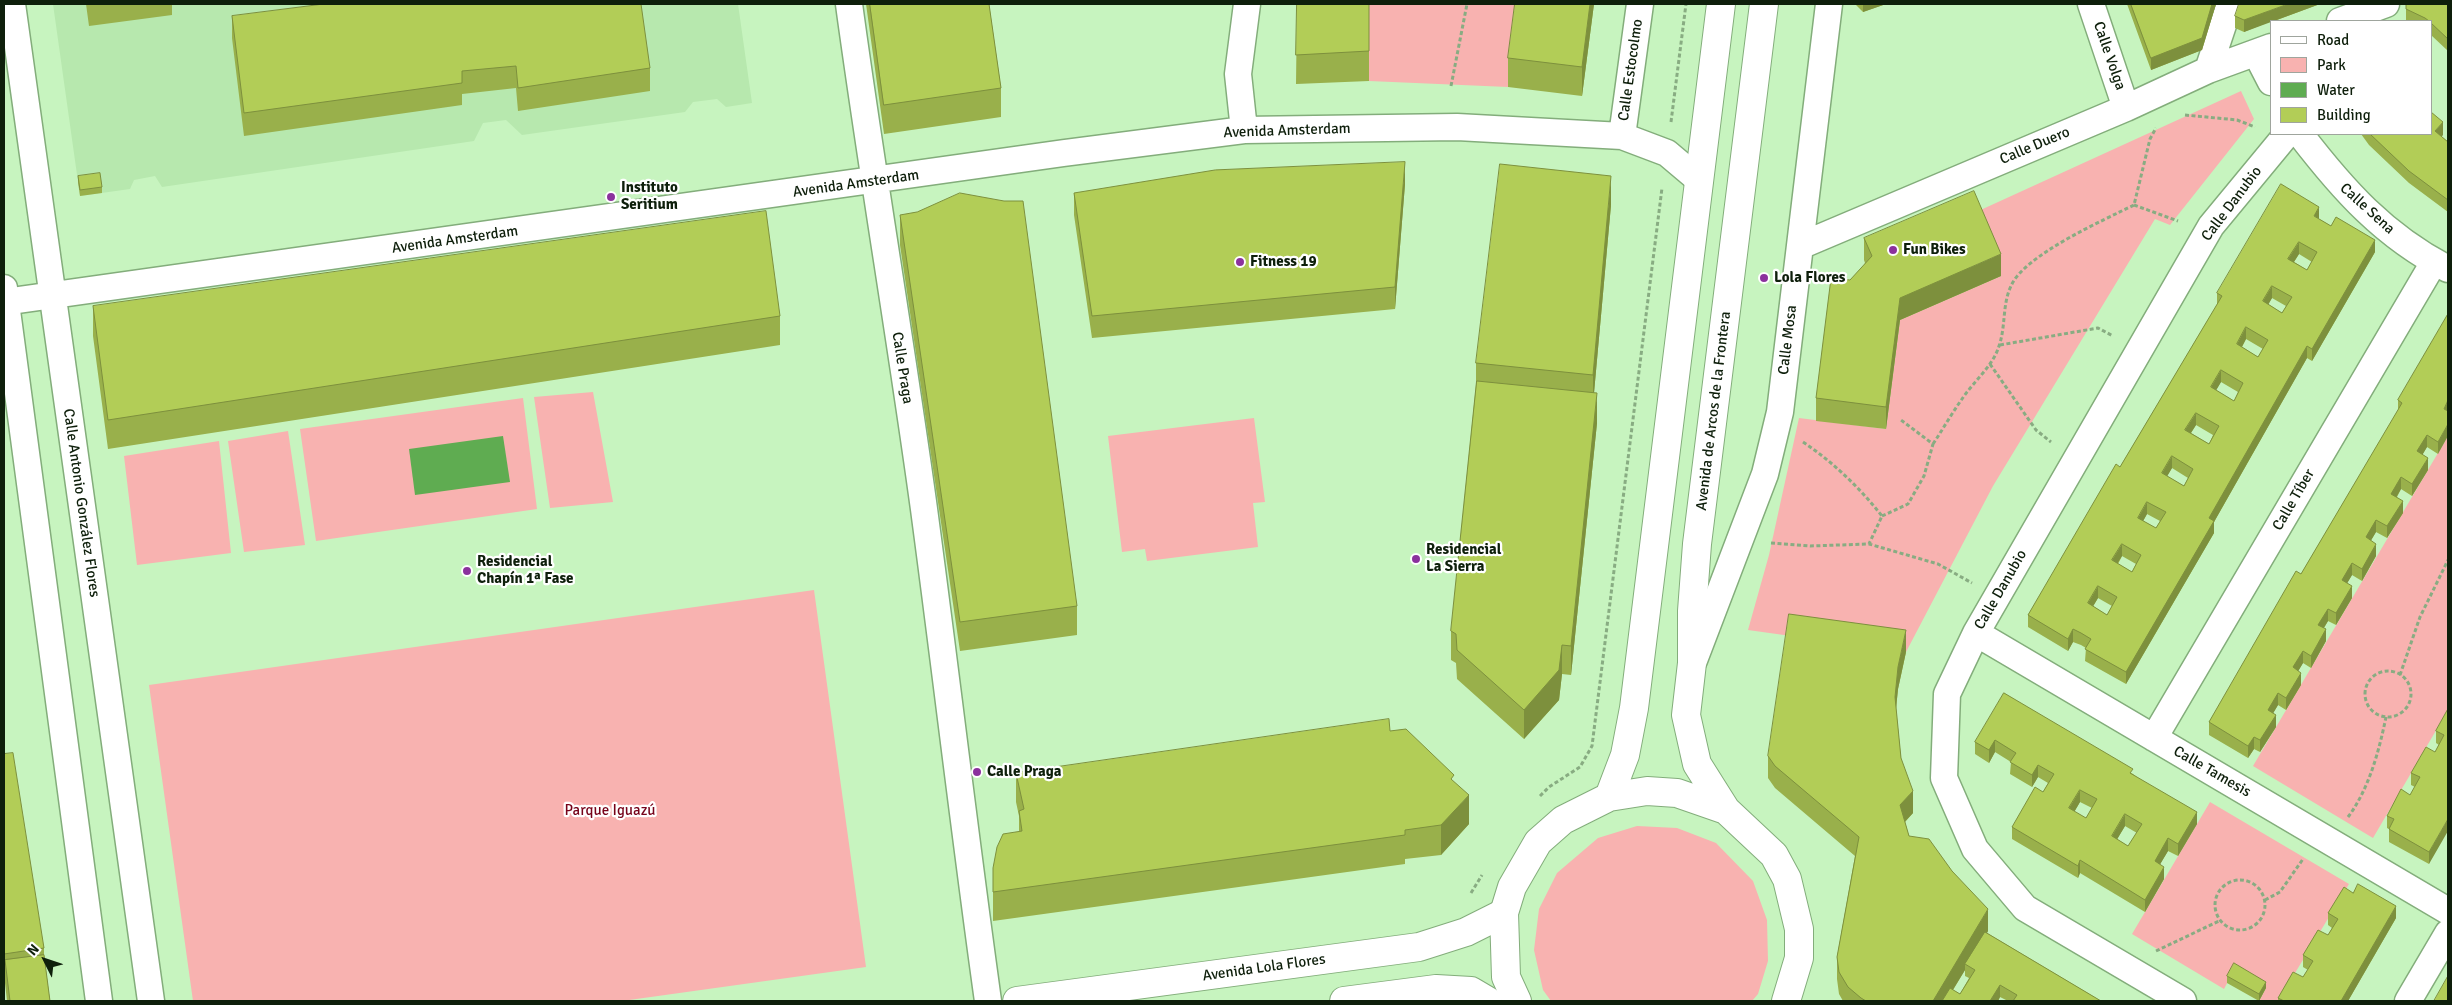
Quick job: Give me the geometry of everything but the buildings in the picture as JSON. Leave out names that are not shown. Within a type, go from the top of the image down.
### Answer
[{"type":"main road","points":[[1609,797],[1625,755],[1633,717],[1721,4]]},
{"type":"main road","name":"Avenida de Arcos de la Frontera","points":[[1726,810],[1697,764],[1686,715],[1692,663],[1692,611],[1697,544],[1764,4]]},
{"type":"main road","points":[[1517,1001],[1506,976],[1504,913],[1512,887],[1538,842],[1563,820],[1609,797],[1647,790],[1677,793],[1726,810],[1774,855],[1787,879],[1799,929],[1798,958],[1786,1001]]},
{"type":"main road","name":"Avenida Lola Flores","points":[[1017,1001],[1419,947],[1466,932],[1504,913]]},
{"type":"main road","points":[[1344,1001],[1436,989],[1471,991],[1488,1001]]},
{"type":"street","name":"Calle Antonio González Flores","points":[[12,4],[150,1001]]},
{"type":"street","name":"Calle Praga","points":[[849,4],[924,508],[953,744],[988,1001]]},
{"type":"street","points":[[1244,130],[1238,74],[1247,4]]},
{"type":"street","name":"Calle Estocolmo","points":[[1622,136],[1640,4]]},
{"type":"street","name":"Calle Mosa","points":[[1692,663],[1765,474],[1780,412],[1829,4]]},
{"type":"street","name":"Calle Volga","points":[[2091,4],[2126,108]]},
{"type":"street","points":[[2208,70],[2230,4]]},
{"type":"street","points":[[2343,20],[2386,4]]},
{"type":"street","points":[[2263,50],[2270,78]]},
{"type":"street","name":"Calle Duero","points":[[1800,246],[2126,108],[2158,105],[2208,70],[2263,50]]},
{"type":"street","name":"Avenida Amsterdam","points":[[4,297],[52,296],[1064,153],[1244,130],[1457,127],[1622,136],[1667,154],[1699,180]]},
{"type":"street","name":"Calle Sena","points":[[2301,135],[2336,181],[2383,228],[2441,266]]},
{"type":"street","name":"Calle Danubio","points":[[2183,1001],[2026,908],[1975,848],[1944,778],[1947,694],[1976,633],[1996,597],[2211,226],[2282,141]]},
{"type":"street","name":"Calle Tíber","points":[[2154,738],[2441,266]]},
{"type":"street","points":[[4,297],[99,1001]]},
{"type":"street","name":"Calle Tamesis","points":[[1976,633],[2448,911]]},
{"type":"street","points":[[2408,1001],[2448,933]]},
{"type":"path","points":[[1451,86],[1467,4]]},
{"type":"path","points":[[1536,800],[1549,787],[1580,767],[1592,746],[1686,4]]},
{"type":"path","points":[[2134,205],[2158,105],[2188,115],[2237,120],[2270,135]]},
{"type":"path","points":[[2271,135],[2282,141]]},
{"type":"path","points":[[1869,544],[1882,516],[1908,504],[1924,476],[1933,444],[1962,398],[1990,364],[2000,345],[2003,314],[2011,284],[2032,261],[2062,242],[2134,205],[2182,223],[2205,237]]},
{"type":"path","points":[[2000,345],[2098,328],[2140,349]]},
{"type":"path","points":[[1990,364],[2036,430],[2075,462]]},
{"type":"path","points":[[1901,420],[1933,444]]},
{"type":"path","points":[[1776,428],[1804,443],[1831,463],[1866,496],[1882,516]]},
{"type":"path","points":[[1738,540],[1810,546],[1869,544],[1938,564],[1996,597]]},
{"type":"path","points":[[2400,675],[2420,617],[2448,560]]},
{"type":"path","points":[[2385,672],[2400,675],[2409,686],[2410,701],[2401,713],[2386,717],[2379,716],[2368,706],[2365,692],[2367,684],[2378,674],[2385,672]]},
{"type":"path","points":[[2265,900],[2280,892],[2324,838],[2358,803],[2382,736],[2386,717]]},
{"type":"path","points":[[1468,899],[1486,866]]},
{"type":"path","points":[[2242,880],[2250,882],[2257,886],[2265,900],[2263,917],[2250,929],[2234,930],[2219,921],[2215,913],[2216,897],[2226,884],[2242,880]]},
{"type":"path","points":[[2124,966],[2219,921]]},
{"type":"shaded area","points":[[53,4],[738,4],[752,103],[726,107],[717,99],[693,102],[685,112],[522,135],[506,120],[483,123],[474,141],[162,187],[155,176],[134,180],[130,189],[80,196]]},
{"type":"green space","points":[[1368,4],[1518,4],[1508,87],[1369,81]]},
{"type":"green space","points":[[2241,91],[2254,119],[2170,225],[2155,219],[1993,486],[1906,652],[1748,630],[1769,555],[1799,418],[1886,429],[1900,320],[2001,276],[1974,213]]},
{"type":"green space","points":[[593,392],[613,502],[550,508],[534,397]]},
{"type":"green space","points":[[523,398],[537,509],[316,541],[300,429]]},
{"type":"green space","points":[[1254,418],[1265,502],[1253,503],[1258,547],[1147,561],[1145,549],[1122,552],[1108,436]]},
{"type":"green space","points":[[288,431],[305,545],[244,552],[228,441]]},
{"type":"green space","points":[[2448,436],[2448,710],[2373,838],[2253,766]]},
{"type":"green space","points":[[219,441],[231,553],[137,565],[124,456]]},
{"type":"green space","name":"Parque Iguazú","points":[[814,590],[866,967],[622,1001],[193,1001],[149,685]]},
{"type":"green space","points":[[2210,802],[2349,884],[2278,1001],[2259,1001],[2266,988],[2234,970],[2224,989],[2132,934]]},
{"type":"green space","points":[[1637,826],[1677,828],[1716,843],[1753,881],[1767,920],[1768,961],[1758,994],[1752,1001],[1551,1001],[1543,990],[1534,950],[1539,909],[1557,873],[1598,838]]},
{"type":"water","points":[[503,436],[510,482],[415,495],[409,449]]},
{"type":"place","name":"Instituto Seritium","points":[[611,197]]},
{"type":"place","name":"Fun Bikes","points":[[1893,250]]},
{"type":"place","name":"Fitness 19","points":[[1240,262]]},
{"type":"place","name":"Lola Flores","points":[[1764,278]]},
{"type":"place","name":"Residencial La Sierra","points":[[1416,559]]},
{"type":"place","name":"Residencial Chapín 1ª Fase","points":[[467,571]]},
{"type":"place","name":"Calle Praga","points":[[977,772]]}]
